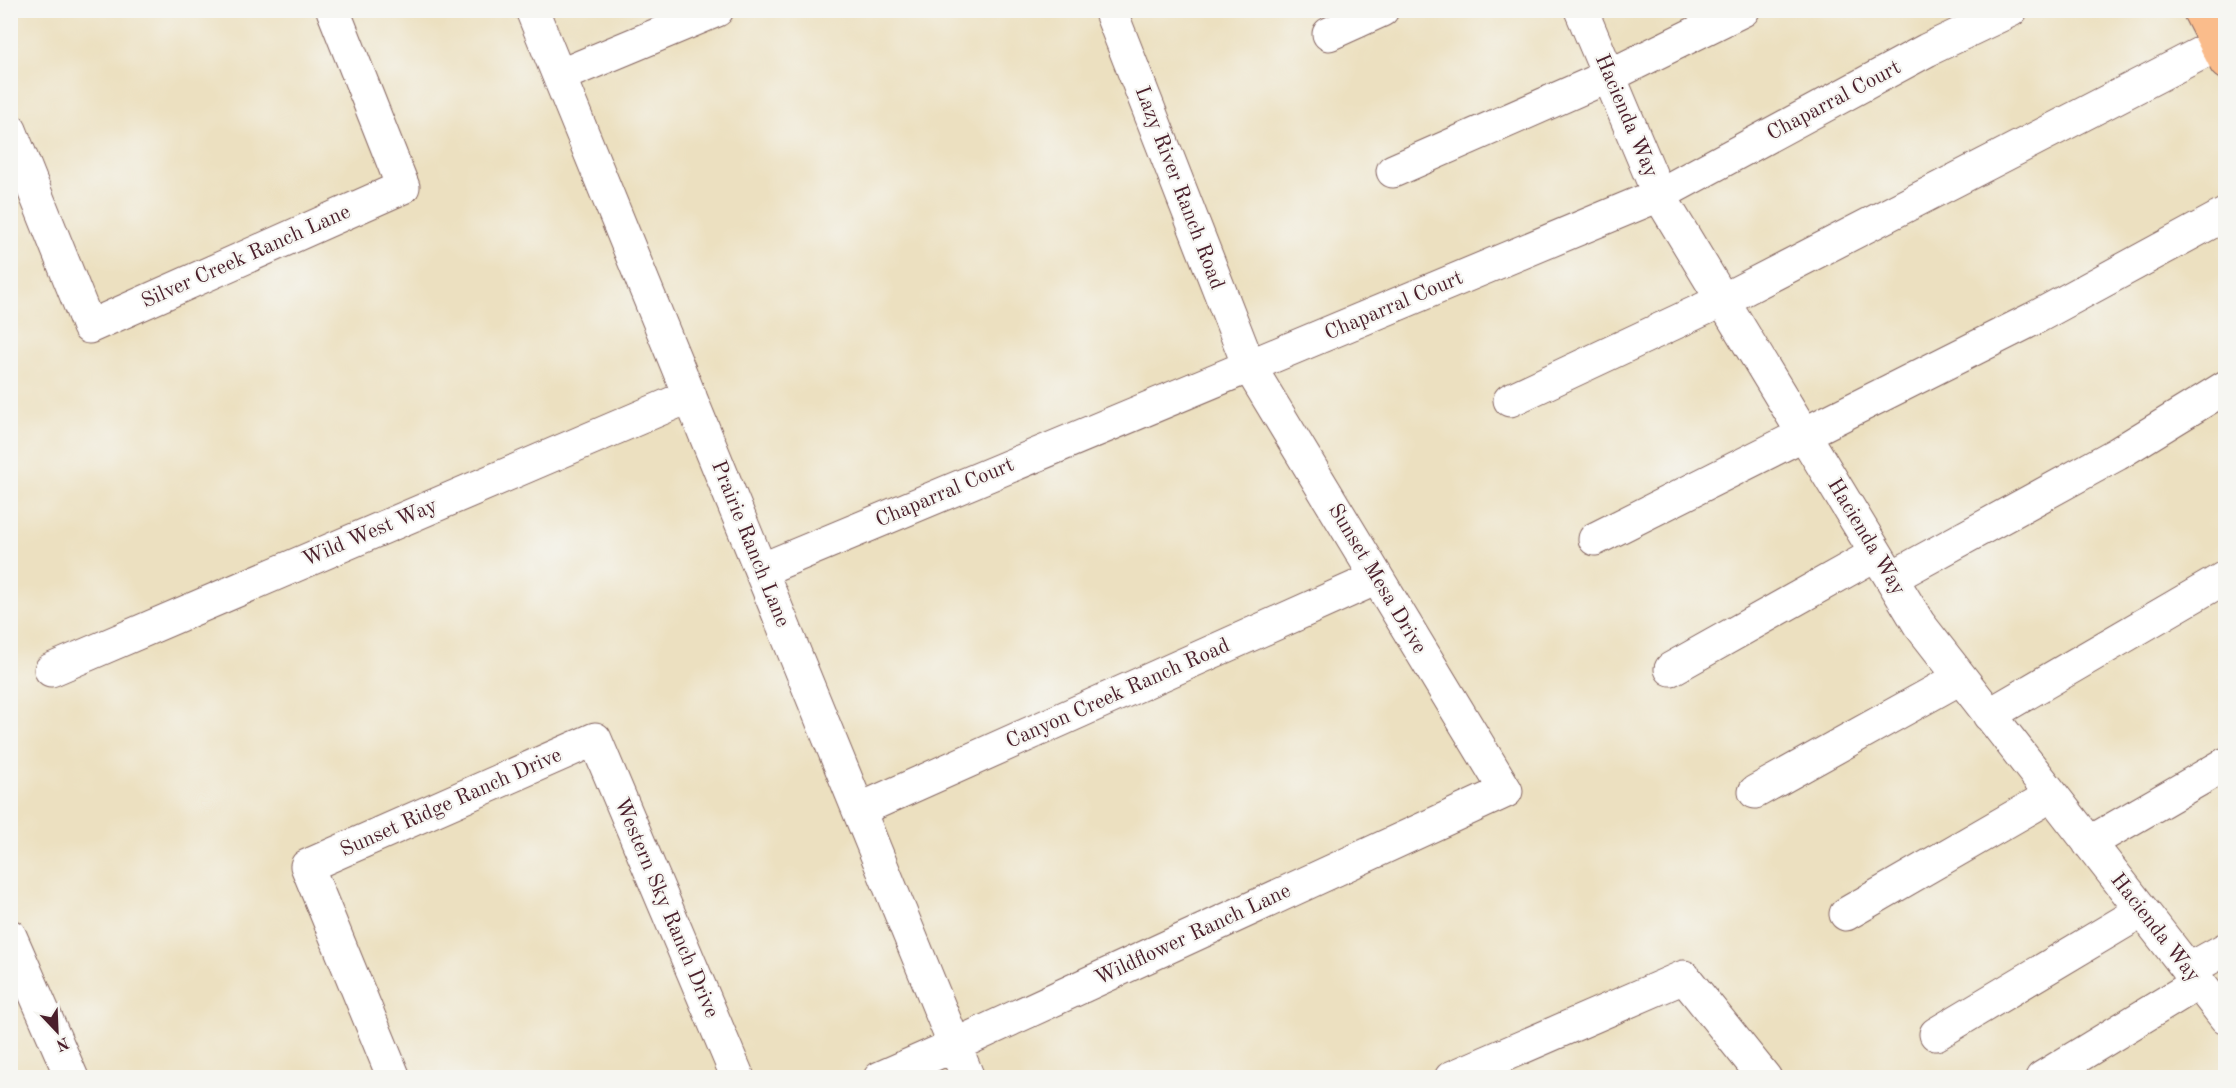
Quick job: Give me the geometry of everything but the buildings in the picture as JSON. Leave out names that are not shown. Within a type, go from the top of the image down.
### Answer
[{"type":"highway","points":[[2199,10],[2221,54]]},
{"type":"street","name":"Silver Creek Ranch Lane","points":[[10,130],[89,327],[403,188],[333,10]]},
{"type":"street","name":"Prairie Ranch Lane","points":[[532,10],[968,1077]]},
{"type":"street","points":[[559,76],[717,10]]},
{"type":"street","name":"Lazy River Ranch Road","points":[[1110,10],[1249,366]]},
{"type":"street","points":[[1329,34],[1382,10]]},
{"type":"street","name":"Hacienda Way","points":[[1581,10],[1659,195],[1919,624],[2226,1018]]},
{"type":"street","points":[[1393,171],[1609,76],[1743,10]]},
{"type":"street","name":"Chaparral Court","points":[[761,570],[1659,195],[1927,50],[2011,10]]},
{"type":"street","points":[[1510,400],[1723,300],[2221,54]]},
{"type":"street","points":[[1595,539],[2033,319],[2226,214]]},
{"type":"street","name":"Sunset Mesa Drive","points":[[1249,366],[1506,791]]},
{"type":"street","points":[[1671,669],[2117,454],[2226,387]]},
{"type":"street","name":"Wild West Way","points":[[51,670],[690,396]]},
{"type":"street","points":[[1989,715],[2226,577]]},
{"type":"street","name":"Canyon Creek Ranch Road","points":[[859,810],[1377,578]]},
{"type":"street","points":[[1755,792],[1960,678]]},
{"type":"street","name":"Sunset Ridge Ranch Drive","points":[[394,1077],[307,867],[595,739]]},
{"type":"street","name":"Western Sky Ranch Drive","points":[[595,739],[738,1077]]},
{"type":"street","points":[[2089,843],[2226,764]]},
{"type":"street","name":"Wildflower Ranch Lane","points":[[880,1077],[955,1045],[1506,791]]},
{"type":"street","points":[[1846,914],[2052,795]]},
{"type":"street","points":[[1936,1034],[2142,911]]},
{"type":"street","points":[[10,936],[17,987],[72,1077]]},
{"type":"street","points":[[2042,1077],[2193,976],[2226,949]]},
{"type":"street","points":[[1451,1077],[1684,977],[1765,1077]]}]
